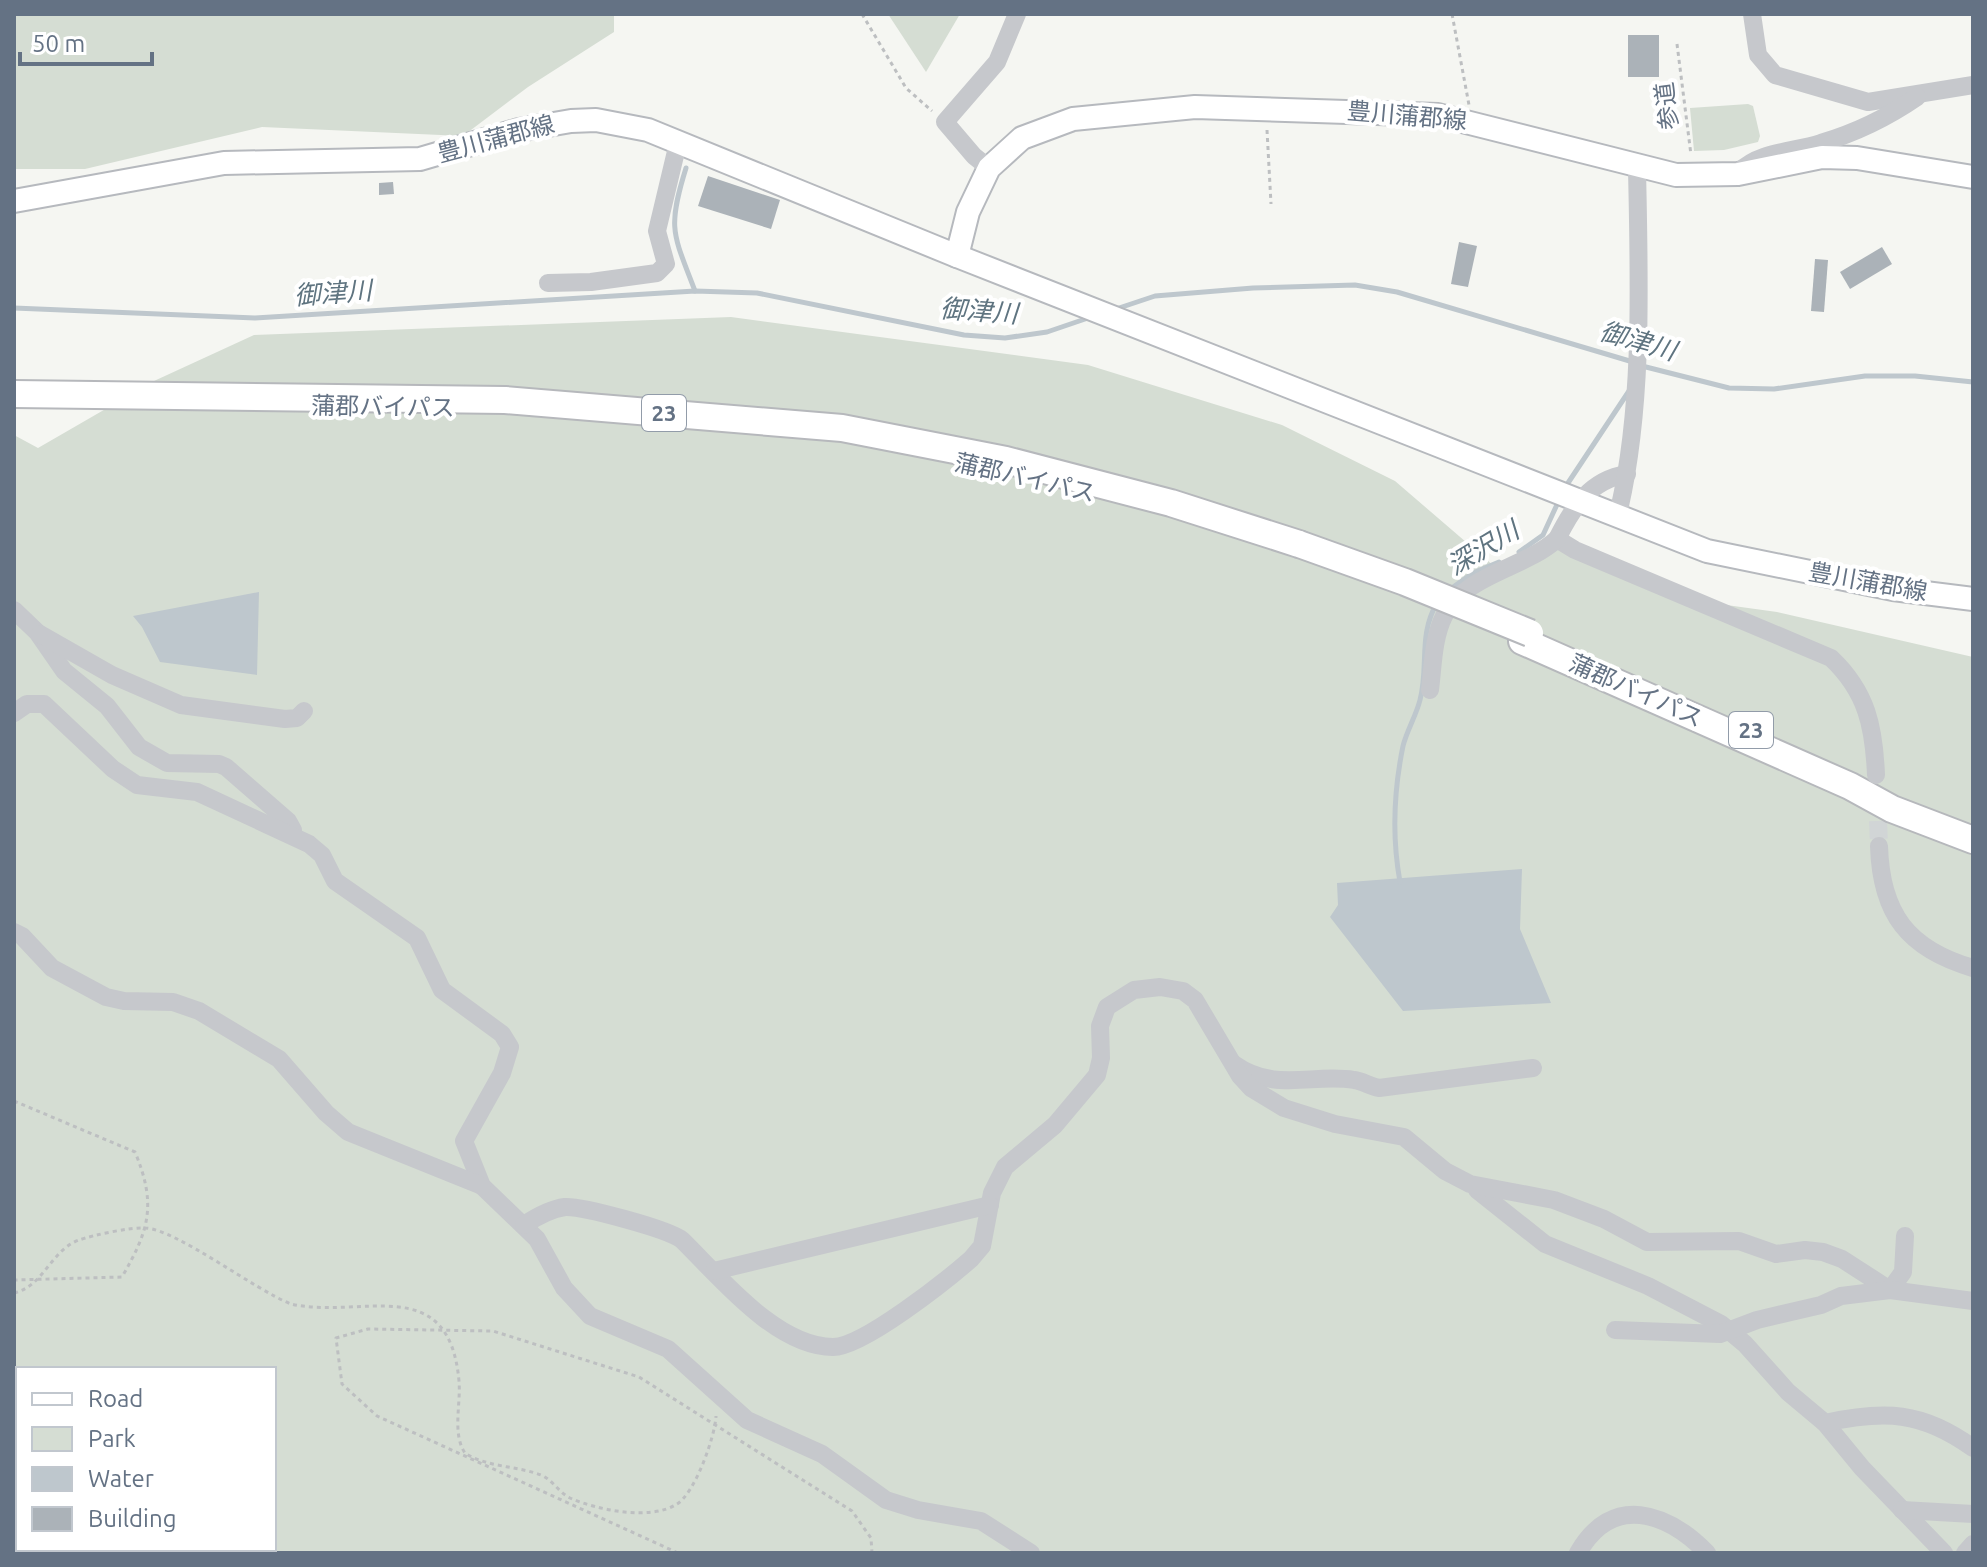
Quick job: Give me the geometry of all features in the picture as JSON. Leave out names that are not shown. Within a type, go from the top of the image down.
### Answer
[{"type":"highway","name":"蒲郡バイパス","points":[[14,394],[505,400],[842,428],[1021,464],[1171,503],[1526,637],[1967,835]]},
{"type":"highway","name":"蒲郡バイパス","points":[[14,403],[426,407],[590,414],[726,427],[893,449],[990,468],[1297,549]]},
{"type":"main road","name":"豊川蒲郡線","points":[[957,256],[968,212],[989,168],[1022,138],[1073,119],[1195,107],[1409,112],[1473,121],[1676,175],[1738,174],[1822,157],[1857,158],[1973,177]]},
{"type":"main road","name":"豊川蒲郡線","points":[[14,201],[224,163],[420,159],[519,130],[571,121],[618,123],[678,143],[1707,551],[1893,589],[1973,599]]},
{"type":"street","points":[[989,168],[974,156],[945,122],[997,62],[1017,14]]},
{"type":"street","points":[[1752,14],[1758,55],[1775,75],[1868,102],[1973,85]]},
{"type":"street","points":[[1738,174],[1751,160],[1821,143],[1860,129],[1896,112],[1919,95]]},
{"type":"street","points":[[548,283],[591,282],[657,273],[666,264],[657,231],[678,143]]},
{"type":"street","points":[[1619,510],[1627,474],[1638,336],[1637,167]]},
{"type":"street","points":[[1430,690],[1436,643],[1444,616],[1452,604],[1476,585],[1534,557],[1557,539],[1582,497],[1612,476],[1627,474]]},
{"type":"street","points":[[1557,539],[1575,550],[1831,658],[1864,700],[1874,737],[1876,775]]},
{"type":"street","points":[[14,610],[37,632],[64,671],[101,700],[139,747],[167,763],[219,764],[226,767],[288,821],[296,836]]},
{"type":"street","points":[[37,632],[112,675],[181,705],[285,719],[297,718],[304,711]]},
{"type":"street","points":[[14,713],[27,704],[44,704],[113,769],[137,785],[197,792],[296,836],[322,855],[335,881],[417,938],[442,990],[507,1040],[510,1047],[507,1063],[464,1141],[482,1186]]},
{"type":"street","points":[[1879,846],[1882,883],[1898,921],[1927,950],[1973,968]]},
{"type":"street","points":[[14,932],[64,976],[106,997],[124,1001],[173,1002],[212,1017],[279,1059],[326,1113],[348,1132],[482,1186],[537,1239],[579,1307],[590,1316],[668,1349],[747,1420],[822,1454],[886,1500],[942,1515],[981,1521],[1031,1553]]},
{"type":"street","points":[[524,1225],[562,1207],[594,1212],[674,1234],[773,1325],[802,1339],[835,1348],[859,1339],[880,1326],[971,1259],[982,1246],[990,1205],[1005,1167],[1055,1125],[1097,1075],[1101,1058],[1102,1016],[1117,999],[1149,987],[1183,991],[1195,1000],[1230,1060],[1251,1088],[1273,1103],[1335,1124],[1404,1137],[1445,1171],[1470,1184],[1545,1244],[1648,1286],[1730,1332],[1788,1392],[1825,1423],[1944,1553]]},
{"type":"street","points":[[1230,1060],[1266,1078],[1291,1082],[1356,1080],[1379,1088],[1533,1068]]},
{"type":"street","points":[[1470,1184],[1554,1200],[1604,1219],[1647,1242],[1739,1241],[1776,1254],[1805,1250],[1823,1252],[1852,1265],[1890,1290]]},
{"type":"street","points":[[714,1271],[990,1205]]},
{"type":"street","points":[[1890,1290],[1903,1272],[1905,1236]]},
{"type":"street","points":[[1615,1330],[1720,1334],[1841,1296],[1890,1290],[1973,1301]]},
{"type":"street","points":[[1825,1423],[1862,1416],[1896,1415],[1929,1421],[1973,1448]]},
{"type":"street","points":[[1902,1510],[1973,1514]]},
{"type":"street","points":[[1578,1553],[1585,1539],[1598,1527],[1632,1514],[1670,1523],[1707,1553]]},
{"type":"street","points":[[1965,1553],[1973,1544]]},
{"type":"path","points":[[862,14],[906,88],[945,122]]},
{"type":"path","points":[[1452,14],[1473,121]]},
{"type":"path","name":"参道","points":[[1677,44],[1692,164]]},
{"type":"path","points":[[1266,107],[1271,204]]},
{"type":"path","points":[[14,1101],[135,1152],[147,1180],[146,1234],[122,1277],[14,1280]]},
{"type":"path","points":[[14,1293],[36,1280],[60,1252],[79,1240],[146,1228],[168,1235],[291,1304],[311,1307],[404,1306],[435,1320],[457,1357],[461,1403],[458,1440],[465,1453],[540,1475],[572,1499],[651,1513],[677,1504],[685,1497],[706,1455],[715,1424],[715,1406],[706,1386]]},
{"type":"path","points":[[678,1553],[377,1416],[342,1384],[336,1338],[368,1329],[493,1331],[639,1377],[852,1511],[871,1538],[872,1553]]},
{"type":"green space","points":[[14,14],[614,14],[614,32],[528,87],[463,136],[262,127],[85,169],[14,169]]},
{"type":"green space","points":[[888,14],[960,14],[926,72]]},
{"type":"green space","points":[[1753,106],[1760,136],[1758,142],[1724,150],[1694,151],[1690,108]]},
{"type":"green space","points":[[731,317],[1088,365],[1282,425],[1395,481],[1502,573],[1568,540],[1712,603],[1777,612],[1973,657],[1973,1553],[14,1553],[14,435],[38,448],[154,381],[254,335]]},
{"type":"water","points":[[259,592],[257,675],[160,662],[133,616]]},
{"type":"water","points":[[1522,869],[1520,929],[1551,1003],[1403,1011],[1330,917],[1338,905],[1337,883]]},
{"type":"building","points":[[1628,35],[1659,35],[1659,77],[1628,77]]},
{"type":"building","points":[[708,176],[780,200],[771,229],[698,206]]},
{"type":"building","points":[[393,182],[394,194],[379,195],[379,183]]},
{"type":"building","points":[[1459,242],[1477,246],[1468,287],[1451,284]]},
{"type":"building","points":[[1882,247],[1892,264],[1850,289],[1840,272]]},
{"type":"building","points":[[1815,259],[1828,260],[1824,312],[1811,311]]},
{"type":"waterway","points":[[686,168],[676,205],[675,231],[695,291]]},
{"type":"waterway","name":"御津川","points":[[1116,309],[1155,296],[1253,288],[1355,285],[1397,292],[1633,362]]},
{"type":"waterway","name":"御津川","points":[[14,308],[255,318],[695,291],[757,293],[964,335],[1005,338],[1047,332],[1091,317]]},
{"type":"waterway","name":"御津川","points":[[1642,366],[1729,388],[1774,389],[1865,376],[1915,376],[1973,382]]},
{"type":"waterway","name":"深沢川","points":[[1564,489],[1629,391]]},
{"type":"waterway","name":"深沢川","points":[[1519,552],[1543,535],[1560,498]]},
{"type":"waterway","name":"深沢川","points":[[1449,590],[1473,573],[1499,562]]},
{"type":"waterway","name":"深沢川","points":[[1400,882],[1395,831],[1398,780],[1403,746],[1423,687],[1426,639],[1437,603]]},
{"type":"tunnel","points":[[1877,794],[1879,846]]}]
